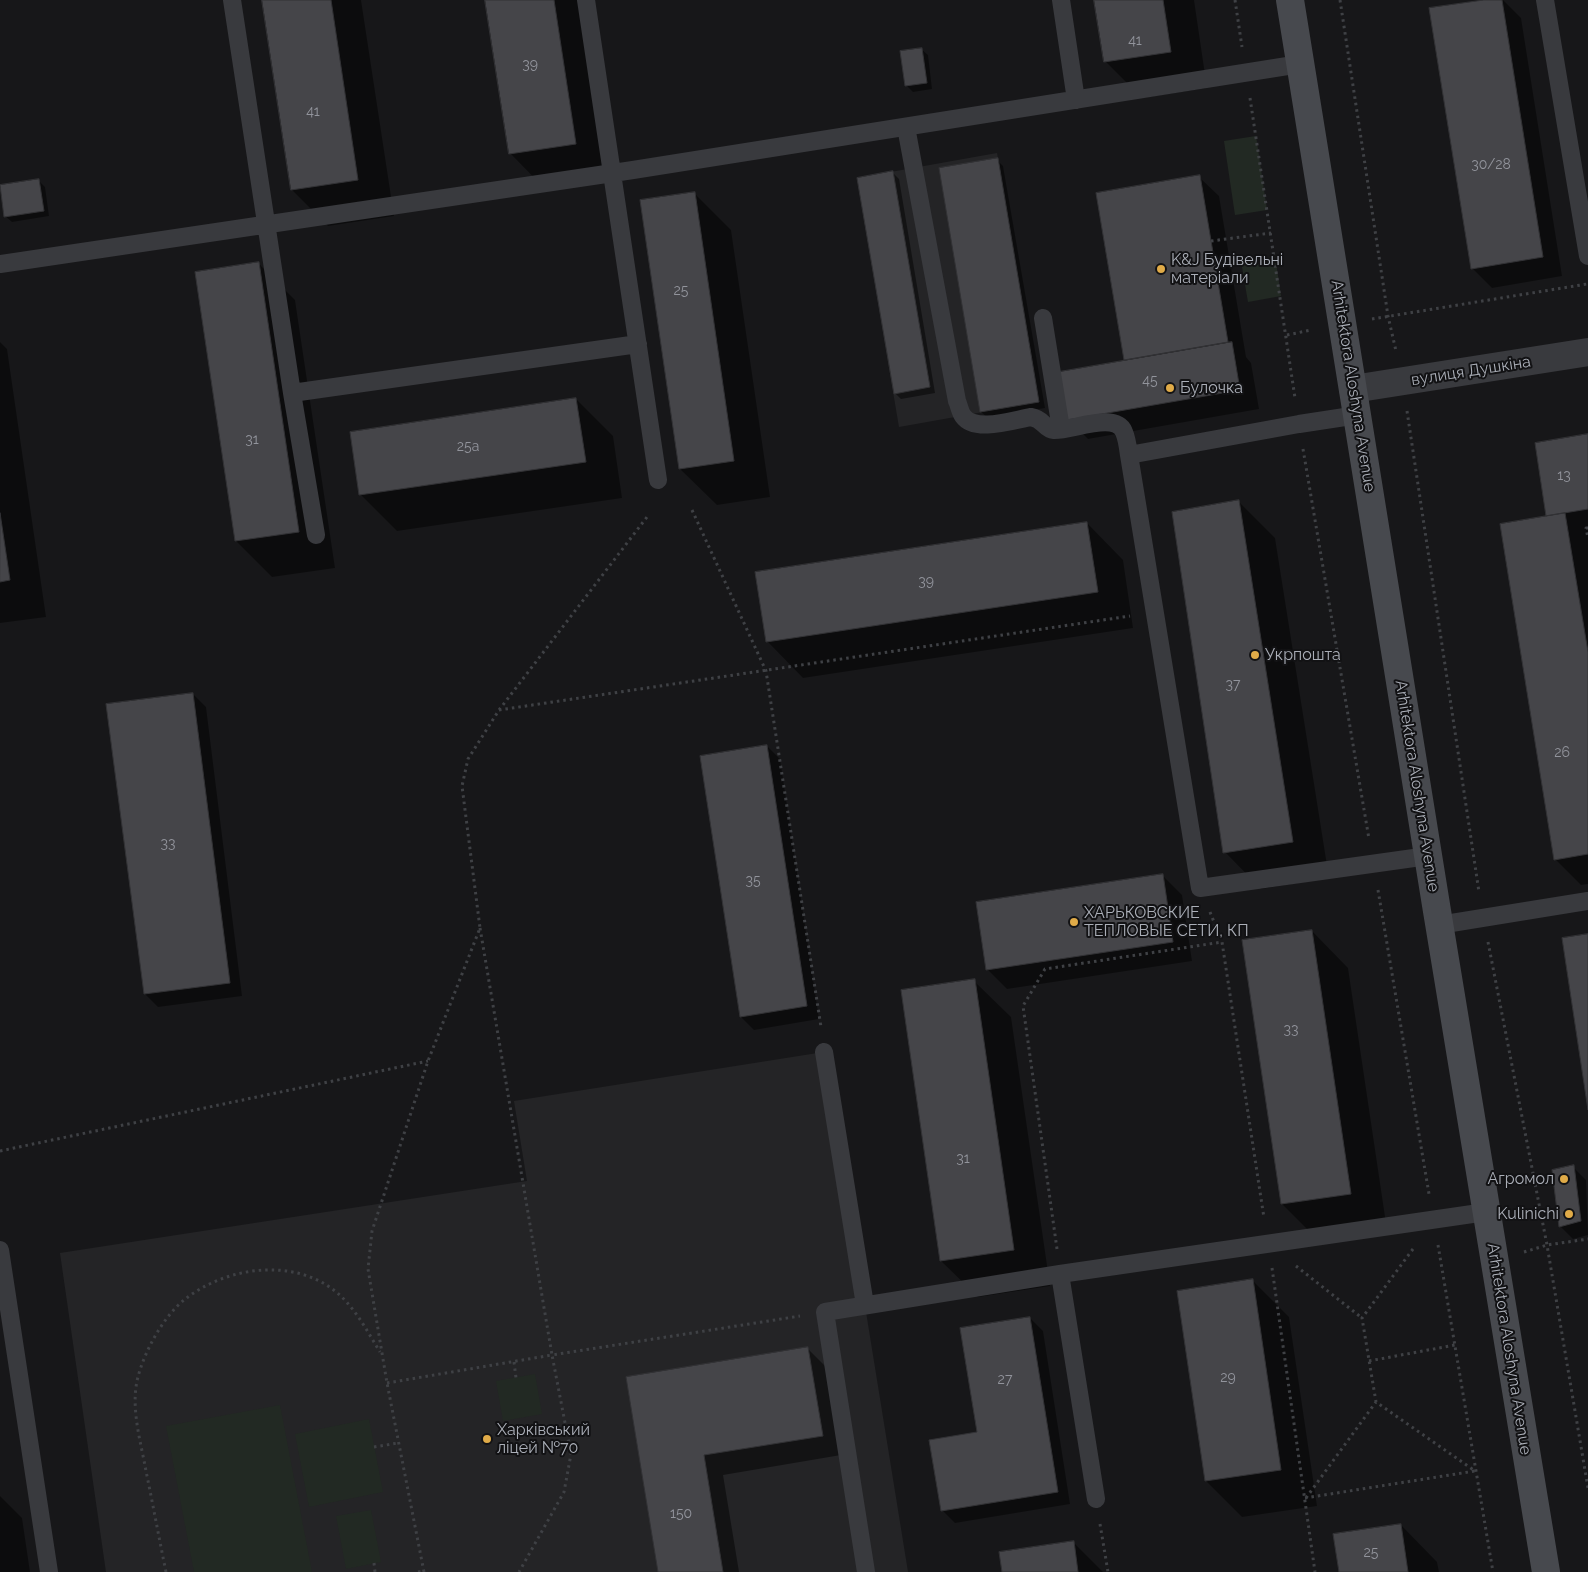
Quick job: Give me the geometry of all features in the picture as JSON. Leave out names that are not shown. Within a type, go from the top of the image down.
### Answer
[{"type":"street","name":"Arhitektora Aloshyna Avenue","points":[[1290,0],[1439,926],[1546,1572]]},
{"type":"street","name":"вулиця Душкіна","points":[[1354,389],[1588,352]]},
{"type":"lane","points":[[232,0],[292,394],[316,535]]},
{"type":"lane","points":[[586,0],[658,480]]},
{"type":"lane","points":[[1061,0],[1076,100]]},
{"type":"lane","points":[[1545,0],[1588,256]]},
{"type":"lane","points":[[0,264],[613,173],[1300,64]]},
{"type":"lane","points":[[906,127],[957,401],[962,416],[972,423],[981,426],[1031,417],[1038,418],[1050,429],[1111,422],[1117,423],[1124,432],[1200,888],[1428,856]]},
{"type":"lane","points":[[1042,318],[1061,429]]},
{"type":"lane","points":[[292,394],[638,344]]},
{"type":"lane","points":[[1129,455],[1358,415]]},
{"type":"lane","points":[[1439,926],[1588,901]]},
{"type":"lane","points":[[824,1052],[865,1305]]},
{"type":"lane","points":[[866,1572],[825,1312],[1060,1274],[1486,1212]]},
{"type":"lane","points":[[0,1250],[49,1572]]},
{"type":"lane","points":[[1060,1274],[1096,1498]]},
{"type":"path","points":[[1236,0],[1242,47]]},
{"type":"path","points":[[1340,0],[1388,316],[1402,382]]},
{"type":"path","points":[[1250,94],[1299,424],[1493,1572]]},
{"type":"path","points":[[1211,241],[1271,233]]},
{"type":"path","points":[[1287,335],[1388,316],[1588,284]]},
{"type":"path","points":[[692,510],[766,671],[824,1052]]},
{"type":"path","points":[[519,1572],[564,1492],[571,1454],[552,1355],[480,928],[462,786],[468,758],[499,710],[647,517]]},
{"type":"path","points":[[1588,528],[1586,528],[1588,538]]},
{"type":"path","points":[[499,710],[1155,612]]},
{"type":"path","points":[[1200,888],[1222,942],[1315,1572]]},
{"type":"path","points":[[418,1572],[424,1571],[386,1383],[368,1269],[372,1231],[428,1061],[480,928]]},
{"type":"path","points":[[1060,1274],[1023,1006],[1045,969],[1222,942]]},
{"type":"path","points":[[0,1151],[428,1061]]},
{"type":"path","points":[[1362,1318],[1433,1220]]},
{"type":"path","points":[[1495,1261],[1547,1245],[1588,1239]]},
{"type":"path","points":[[1268,1244],[1362,1318],[1376,1402],[1305,1498]]},
{"type":"path","points":[[166,1572],[140,1437],[136,1410],[137,1382],[149,1349],[162,1324],[183,1301],[210,1284],[225,1278],[254,1271],[284,1270],[310,1277],[336,1292],[356,1313],[382,1355]]},
{"type":"path","points":[[386,1383],[825,1312]]},
{"type":"path","points":[[1370,1361],[1455,1345]]},
{"type":"path","points":[[514,1362],[516,1378]]},
{"type":"path","points":[[1376,1402],[1476,1471]]},
{"type":"path","points":[[374,1448],[398,1443]]},
{"type":"path","points":[[1305,1498],[1476,1471]]},
{"type":"path","points":[[1096,1498],[1108,1572]]},
{"type":"path","points":[[374,1564],[375,1572]]},
{"type":"shaded area","points":[[1256,136],[1267,210],[1235,215],[1224,141]]},
{"type":"shaded area","points":[[997,153],[1039,402],[899,427],[857,178]]},
{"type":"shaded area","points":[[1275,256],[1281,296],[1248,302],[1241,261]]},
{"type":"shaded area","name":"Харківський ліцей №70","points":[[824,1052],[908,1572],[106,1572],[60,1253],[527,1181],[514,1101]]},
{"type":"shaded area","points":[[535,1374],[542,1414],[503,1421],[496,1381]]},
{"type":"shaded area","points":[[280,1405],[312,1572],[194,1572],[166,1426]]},
{"type":"shaded area","points":[[369,1419],[383,1492],[309,1507],[295,1434]]},
{"type":"shaded area","points":[[371,1510],[381,1562],[346,1569],[336,1516]]},
{"type":"building","points":[[262,0],[331,0],[358,180],[291,190]]},
{"type":"building","points":[[485,0],[554,0],[576,144],[509,154]]},
{"type":"building","points":[[1094,0],[1163,0],[1171,52],[1104,62]]},
{"type":"building","points":[[1484,0],[1502,0],[1543,257],[1471,269],[1429,8]]},
{"type":"building","points":[[922,48],[927,83],[905,86],[900,51]]},
{"type":"building","points":[[998,158],[1039,402],[980,412],[939,168]]},
{"type":"building","points":[[893,171],[930,387],[894,394],[857,178]]},
{"type":"building","points":[[1200,175],[1228,342],[1124,360],[1096,193]]},
{"type":"building","points":[[39,179],[44,211],[4,217],[0,185]]},
{"type":"building","points":[[695,192],[734,461],[679,469],[640,200]]},
{"type":"building","points":[[259,262],[299,532],[235,541],[195,272]]},
{"type":"building","points":[[1232,342],[1240,390],[1067,420],[1059,372]]},
{"type":"building","points":[[576,398],[586,462],[359,495],[350,432]]},
{"type":"building","points":[[1588,434],[1588,509],[1546,516],[1535,443]]},
{"type":"building","points":[[1239,500],[1293,842],[1223,853],[1172,512]]},
{"type":"building","points":[[0,513],[10,580],[0,582]]},
{"type":"building","points":[[1565,513],[1588,652],[1588,854],[1554,860],[1500,524]]},
{"type":"building","points":[[1087,522],[1098,592],[766,642],[755,572]]},
{"type":"building","points":[[193,693],[230,983],[144,994],[106,704]]},
{"type":"building","points":[[767,745],[807,1006],[740,1017],[700,756]]},
{"type":"building","name":"ХАРЬКОВСКИЕ ТЕПЛОВЫЕ СЕТИ, КП","points":[[1163,874],[1173,942],[986,970],[976,902]]},
{"type":"building","points":[[1312,930],[1351,1194],[1281,1204],[1242,940]]},
{"type":"building","points":[[1588,934],[1588,1110],[1562,938]]},
{"type":"building","points":[[975,979],[1014,1250],[940,1261],[901,990]]},
{"type":"building","points":[[1574,1165],[1581,1221],[1559,1227],[1552,1170]]},
{"type":"building","points":[[1253,1279],[1281,1470],[1205,1481],[1177,1291]]},
{"type":"building","points":[[1030,1317],[1058,1492],[941,1511],[929,1440],[977,1432],[960,1328]]},
{"type":"building","points":[[808,1347],[823,1436],[704,1455],[723,1572],[658,1572],[626,1377]]},
{"type":"building","points":[[1401,1524],[1408,1572],[1339,1572],[1333,1534]]},
{"type":"building","points":[[1074,1541],[1078,1572],[1002,1572],[999,1552]]},
{"type":"place","name":"K&J Будівельні матеріали","points":[[1161,269]]},
{"type":"place","name":"Булочка","points":[[1170,388]]},
{"type":"place","name":"Укрпошта","points":[[1255,655]]},
{"type":"place","name":"ХАРЬКОВСКИЕ ТЕПЛОВЫЕ СЕТИ, КП","points":[[1074,922]]},
{"type":"place","name":"Агромол","points":[[1564,1179]]},
{"type":"place","name":"Kulinichi","points":[[1569,1214]]},
{"type":"place","name":"Харківський ліцей №70","points":[[487,1439]]}]
